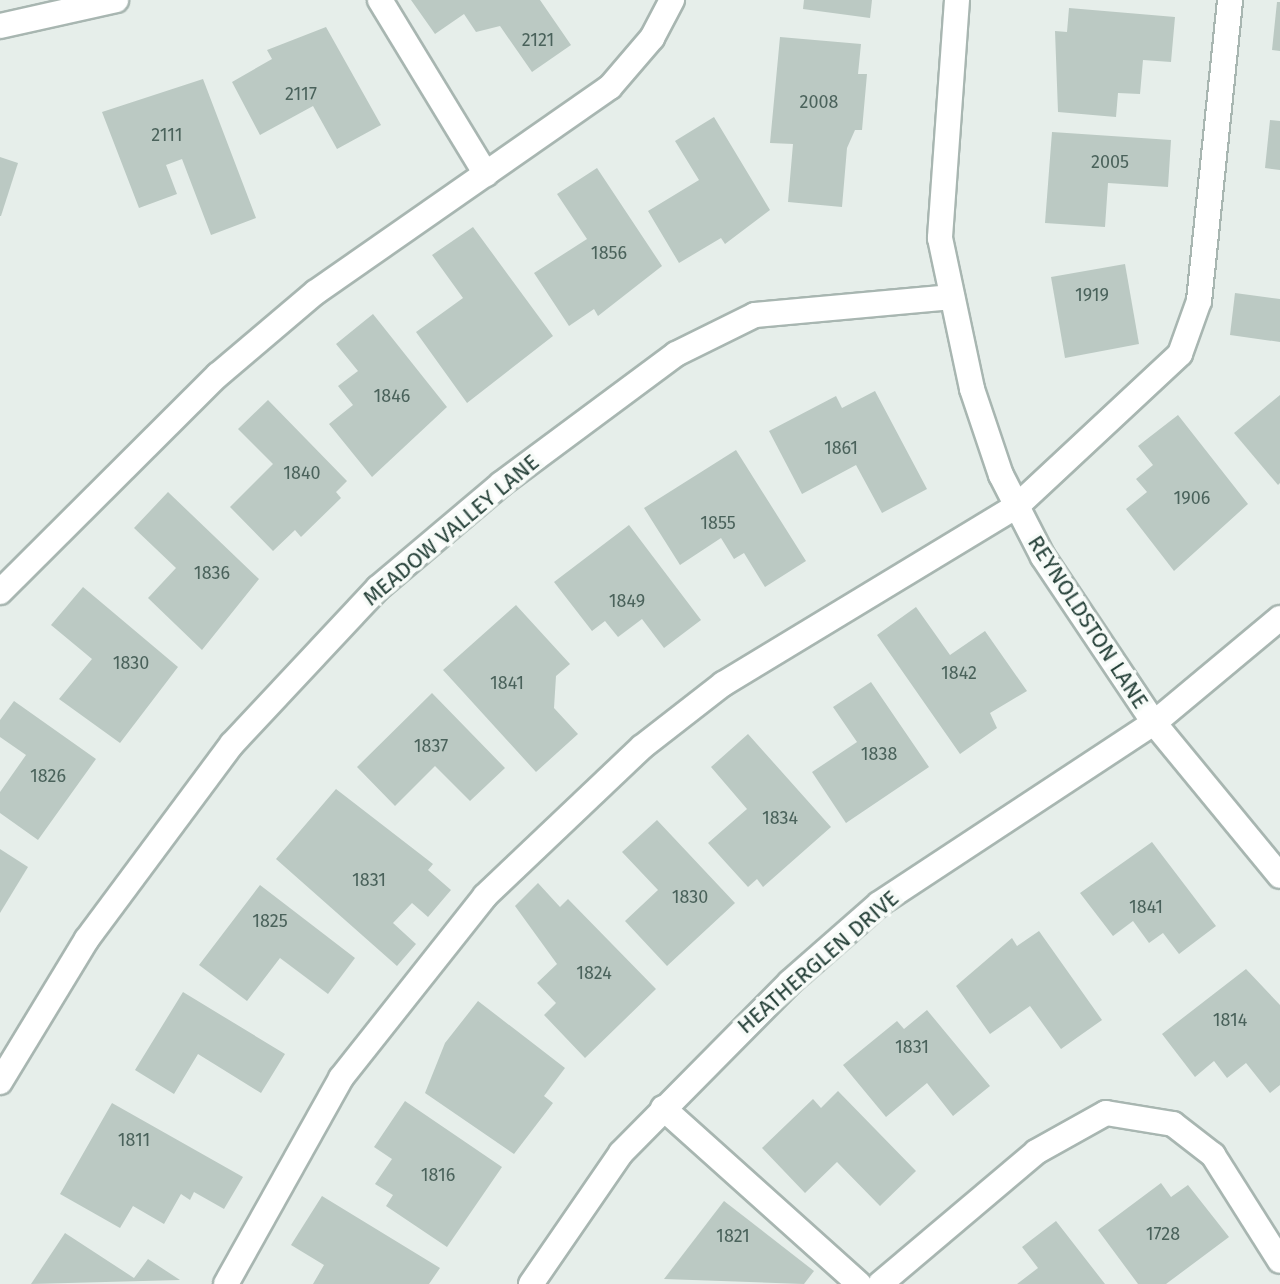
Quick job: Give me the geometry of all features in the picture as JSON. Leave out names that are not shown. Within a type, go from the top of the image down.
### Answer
[{"type":"street","points":[[0,26],[116,0]]},
{"type":"street","points":[[380,0],[486,174]]},
{"type":"street","points":[[0,592],[218,375],[316,292],[610,87],[652,38],[672,0]]},
{"type":"street","name":"REYNOLDSTON LANE","points":[[957,0],[940,238],[972,389],[1017,506],[1154,723],[1280,876]]},
{"type":"street","points":[[226,1284],[341,1078],[485,896],[642,747],[723,684],[1017,506],[1180,354],[1199,301],[1230,0]]},
{"type":"street","name":"MEADOW VALLEY LANE","points":[[0,1082],[87,939],[232,744],[378,588],[501,484],[676,354],[755,315],[952,297]]},
{"type":"street","name":"HEATHERGLEN DRIVE","points":[[531,1284],[621,1153],[663,1108],[879,904],[1154,723],[1280,618]]},
{"type":"street","points":[[663,1108],[859,1284]]},
{"type":"street","points":[[880,1284],[1036,1152],[1106,1113],[1173,1124],[1213,1155],[1280,1261]]},
{"type":"building","points":[[411,0],[540,0],[571,45],[532,72],[500,26],[476,32],[464,14],[435,34]]},
{"type":"building","points":[[804,0],[872,0],[870,18],[803,9]]},
{"type":"building","points":[[1277,2],[1280,2],[1280,51],[1272,50]]},
{"type":"building","points":[[1069,8],[1175,17],[1171,62],[1143,60],[1140,94],[1118,93],[1116,117],[1058,112],[1055,31],[1067,32]]},
{"type":"building","points":[[326,27],[381,125],[337,149],[313,106],[260,135],[232,82],[272,59],[267,50]]},
{"type":"building","points":[[780,37],[861,44],[858,74],[867,74],[862,130],[855,130],[847,148],[842,207],[788,202],[793,144],[770,143]]},
{"type":"building","points":[[203,79],[256,218],[211,235],[182,159],[166,165],[177,194],[139,208],[102,112]]},
{"type":"building","points":[[714,117],[770,210],[725,244],[721,238],[679,263],[648,211],[699,180],[675,141]]},
{"type":"building","points":[[1270,120],[1280,121],[1280,170],[1265,168]]},
{"type":"building","points":[[1052,132],[1171,140],[1168,187],[1108,183],[1105,227],[1045,223]]},
{"type":"building","points":[[0,157],[18,163],[1,216],[0,216]]},
{"type":"building","points":[[597,168],[662,266],[598,316],[594,309],[569,326],[534,273],[587,239],[557,194]]},
{"type":"building","points":[[473,227],[553,336],[467,403],[416,332],[463,298],[432,255]]},
{"type":"building","points":[[1125,264],[1139,344],[1065,358],[1051,277]]},
{"type":"building","points":[[1235,293],[1280,299],[1280,342],[1230,335]]},
{"type":"building","points":[[373,314],[447,407],[372,477],[329,424],[353,405],[338,386],[358,371],[336,344]]},
{"type":"building","points":[[875,391],[927,489],[882,513],[856,465],[802,494],[769,431],[836,396],[842,408]]},
{"type":"building","points":[[1280,395],[1280,483],[1278,485],[1234,433]]},
{"type":"building","points":[[268,400],[347,481],[336,492],[341,498],[301,537],[295,530],[273,551],[230,507],[273,464],[238,429]]},
{"type":"building","points":[[1178,415],[1248,504],[1174,571],[1126,509],[1147,492],[1136,479],[1153,465],[1138,446]]},
{"type":"building","points":[[736,450],[806,561],[765,587],[744,553],[734,559],[721,538],[680,565],[644,508]]},
{"type":"building","points":[[168,492],[259,579],[202,650],[148,598],[176,568],[134,528]]},
{"type":"building","points":[[629,525],[701,620],[664,648],[642,619],[618,637],[605,621],[592,631],[554,582]]},
{"type":"building","points":[[83,587],[178,667],[120,743],[59,699],[92,659],[51,625]]},
{"type":"building","points":[[516,605],[570,664],[556,676],[554,708],[578,734],[536,772],[443,670]]},
{"type":"building","points":[[916,607],[950,655],[985,631],[1027,691],[990,713],[997,728],[960,754],[877,635]]},
{"type":"building","points":[[871,682],[929,767],[846,823],[812,772],[857,742],[833,707]]},
{"type":"building","points":[[432,693],[505,768],[470,801],[435,766],[395,806],[357,767]]},
{"type":"building","points":[[14,701],[96,759],[38,840],[0,813],[0,792],[26,755],[0,737],[0,720]]},
{"type":"building","points":[[748,734],[831,827],[763,887],[757,879],[748,887],[708,843],[747,809],[711,767]]},
{"type":"building","points":[[336,789],[433,864],[428,870],[451,890],[428,917],[412,903],[393,923],[416,944],[397,966],[276,859]]},
{"type":"building","points":[[657,820],[735,903],[667,966],[625,921],[658,890],[622,852]]},
{"type":"building","points":[[1152,842],[1216,926],[1179,954],[1163,933],[1149,943],[1133,921],[1113,936],[1080,893]]},
{"type":"building","points":[[0,849],[28,867],[0,913]]},
{"type":"building","points":[[538,883],[560,907],[568,899],[656,989],[585,1058],[544,1015],[556,1003],[537,983],[557,964],[515,906]]},
{"type":"building","points":[[260,885],[355,958],[328,994],[280,958],[247,1001],[199,965]]},
{"type":"building","points":[[1039,931],[1102,1020],[1061,1049],[1030,1006],[990,1034],[956,986],[1012,938],[1017,946]]},
{"type":"building","points":[[1246,969],[1280,1005],[1280,1085],[1270,1093],[1246,1063],[1227,1078],[1214,1061],[1195,1077],[1162,1034]]},
{"type":"building","points":[[183,992],[285,1054],[261,1093],[198,1054],[174,1094],[135,1070]]},
{"type":"building","points":[[478,1001],[565,1068],[544,1096],[553,1103],[514,1154],[425,1093],[445,1043]]},
{"type":"building","points":[[927,1010],[990,1086],[953,1116],[927,1083],[886,1117],[843,1065],[897,1021],[904,1029]]},
{"type":"building","points":[[838,1091],[916,1171],[880,1206],[837,1162],[805,1193],[762,1148],[813,1099],[821,1108]]},
{"type":"building","points":[[405,1101],[502,1167],[447,1247],[386,1206],[393,1195],[375,1184],[392,1159],[374,1147]]},
{"type":"building","points":[[112,1103],[243,1177],[224,1209],[194,1192],[190,1200],[181,1194],[164,1224],[133,1206],[120,1228],[60,1194]]},
{"type":"building","points":[[1161,1183],[1171,1197],[1188,1185],[1229,1237],[1166,1284],[1138,1284],[1098,1230]]},
{"type":"building","points":[[322,1196],[440,1268],[429,1284],[313,1284],[324,1265],[291,1245]]},
{"type":"building","points":[[724,1201],[814,1271],[804,1284],[664,1279]]},
{"type":"building","points":[[1056,1221],[1105,1284],[1017,1284],[1038,1268],[1022,1247]]},
{"type":"building","points":[[65,1233],[134,1278],[148,1259],[180,1280],[31,1284]]}]
